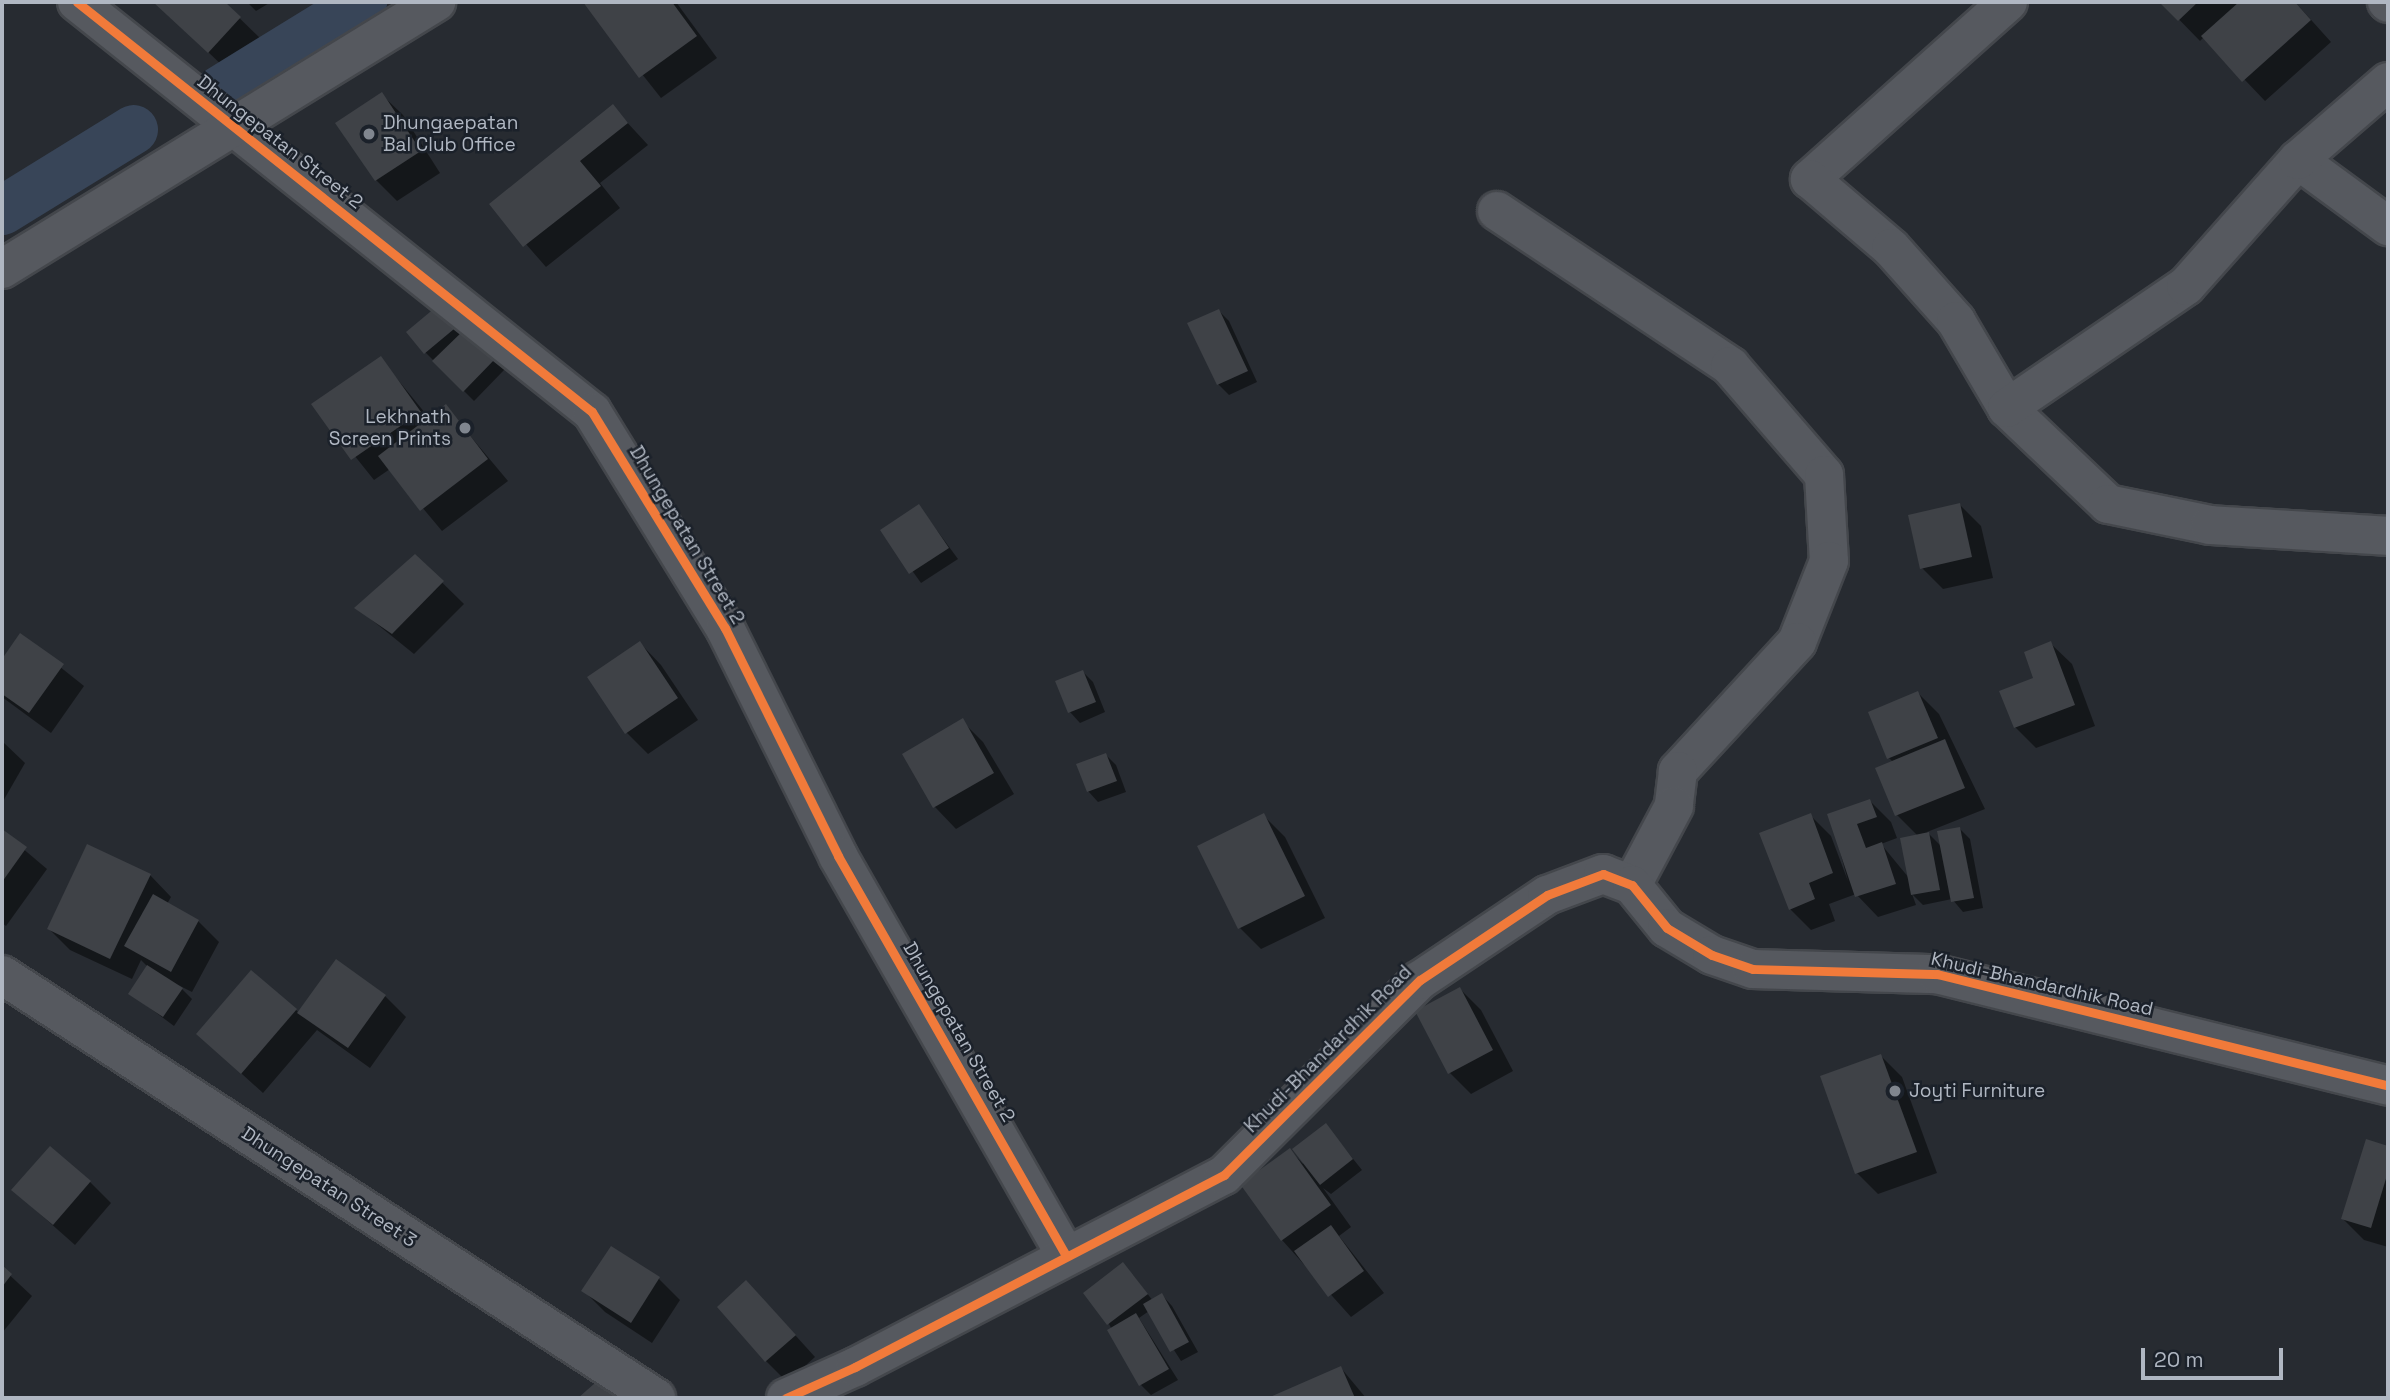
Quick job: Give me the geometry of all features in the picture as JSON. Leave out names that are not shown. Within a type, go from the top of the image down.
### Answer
[{"type":"street","name":"Dhungepatan Street 2","points":[[77,2],[592,412],[725,628],[838,856],[1066,1255]]},
{"type":"street","points":[[2,269],[436,2]]},
{"type":"street","points":[[2008,2],[1810,179],[1891,248],[1956,321],[2007,408],[2108,504],[2210,525],[2388,536]]},
{"type":"street","points":[[2007,408],[2186,286],[2298,160],[2388,82]]},
{"type":"street","points":[[2298,160],[2388,226]]},
{"type":"street","points":[[1497,211],[1730,366],[1824,475],[1829,561],[1797,642],[1678,771],[1674,806],[1632,885]]},
{"type":"street","name":"Khudi-Bhandardhik Road","points":[[786,1398],[855,1367],[1224,1175],[1420,980],[1547,895],[1603,874],[1632,885],[1667,928],[1712,955],[1753,969],[1937,974],[2388,1086]]},
{"type":"street","name":"Dhungepatan Street 3","points":[[2,975],[656,1398]]},
{"type":"building","points":[[153,2],[225,2],[241,17],[208,53]]},
{"type":"building","points":[[583,2],[672,2],[697,36],[639,78]]},
{"type":"building","points":[[2159,2],[2198,2],[2178,21]]},
{"type":"building","points":[[2239,2],[2295,2],[2311,20],[2242,82],[2201,36]]},
{"type":"building","points":[[382,92],[421,151],[375,181],[335,123]]},
{"type":"building","points":[[613,104],[628,123],[580,161],[601,186],[523,247],[489,204]]},
{"type":"building","points":[[442,302],[460,324],[424,354],[406,332]]},
{"type":"building","points":[[1219,309],[1248,371],[1217,385],[1187,323]]},
{"type":"building","points":[[466,328],[496,358],[463,392],[432,361]]},
{"type":"building","points":[[381,356],[421,412],[351,460],[311,404]]},
{"type":"building","points":[[446,404],[488,459],[420,511],[378,456]]},
{"type":"building","points":[[1960,503],[1972,557],[1920,569],[1908,515]]},
{"type":"building","points":[[919,504],[949,548],[909,574],[880,530]]},
{"type":"building","points":[[415,554],[444,581],[392,634],[354,608]]},
{"type":"building","points":[[20,633],[64,664],[29,713],[2,694],[2,659]]},
{"type":"building","points":[[640,641],[678,698],[625,734],[587,677]]},
{"type":"building","points":[[2051,641],[2075,705],[2014,728],[1999,691],[2033,678],[2024,652]]},
{"type":"building","points":[[1083,670],[1096,702],[1068,713],[1055,681]]},
{"type":"building","points":[[1918,691],[1938,738],[1887,759],[1868,712]]},
{"type":"building","points":[[963,718],[994,773],[933,808],[902,754]]},
{"type":"building","points":[[1945,739],[1965,788],[1895,816],[1875,768]]},
{"type":"building","points":[[1106,753],[1117,781],[1087,792],[1076,764]]},
{"type":"building","points":[[1870,799],[1877,817],[1857,824],[1866,848],[1882,842],[1896,884],[1855,897],[1827,814]]},
{"type":"building","points":[[1264,813],[1305,896],[1238,929],[1197,846]]},
{"type":"building","points":[[1811,813],[1833,873],[1809,883],[1815,899],[1789,910],[1759,833]]},
{"type":"building","points":[[1960,827],[1974,898],[1951,902],[1937,831]]},
{"type":"building","points":[[2,829],[27,847],[2,882]]},
{"type":"building","points":[[1929,832],[1940,890],[1911,895],[1900,838]]},
{"type":"building","points":[[87,844],[151,874],[110,959],[47,929]]},
{"type":"building","points":[[153,894],[199,920],[171,972],[124,946]]},
{"type":"building","points":[[336,959],[386,995],[348,1048],[297,1013]]},
{"type":"building","points":[[147,965],[183,988],[163,1017],[128,994]]},
{"type":"building","points":[[251,970],[297,1009],[241,1074],[196,1034]]},
{"type":"building","points":[[1460,987],[1493,1050],[1448,1074],[1415,1011]]},
{"type":"building","points":[[1881,1054],[1917,1152],[1855,1174],[1820,1076]]},
{"type":"building","points":[[1326,1123],[1353,1159],[1320,1185],[1292,1149]]},
{"type":"building","points":[[2366,1139],[2388,1146],[2388,1172],[2371,1228],[2341,1219]]},
{"type":"building","points":[[50,1146],[91,1181],[53,1225],[11,1190]]},
{"type":"building","points":[[1290,1148],[1331,1205],[1281,1241],[1240,1184]]},
{"type":"building","points":[[1331,1225],[1364,1271],[1328,1297],[1294,1251]]},
{"type":"building","points":[[611,1246],[660,1277],[631,1323],[581,1291]]},
{"type":"building","points":[[1123,1262],[1148,1294],[1107,1325],[1083,1293]]},
{"type":"building","points":[[2,1265],[12,1274],[2,1287]]},
{"type":"building","points":[[746,1280],[796,1335],[765,1362],[717,1307]]},
{"type":"building","points":[[1162,1293],[1189,1342],[1170,1352],[1143,1304]]},
{"type":"building","points":[[1136,1313],[1169,1369],[1139,1386],[1107,1330]]},
{"type":"building","points":[[1341,1366],[1355,1398],[1268,1398]]},
{"type":"building","points":[[603,1376],[623,1398],[578,1398]]},
{"type":"waterway","points":[[219,90],[362,2]]},
{"type":"waterway","points":[[2,210],[133,129]]},
{"type":"cycle path","points":[[77,2],[592,412],[725,628],[838,856],[1066,1255]]},
{"type":"cycle path","points":[[786,1398],[855,1367],[1224,1175],[1420,980],[1547,895],[1603,874],[1632,885],[1667,928],[1712,955],[1753,969],[1937,974],[2388,1086]]},
{"type":"place","name":"Dhungaepatan Bal Club Office","points":[[369,134]]},
{"type":"place","name":"Lekhnath Screen Prints","points":[[465,428]]},
{"type":"place","name":"Joyti Furniture","points":[[1895,1091]]}]
